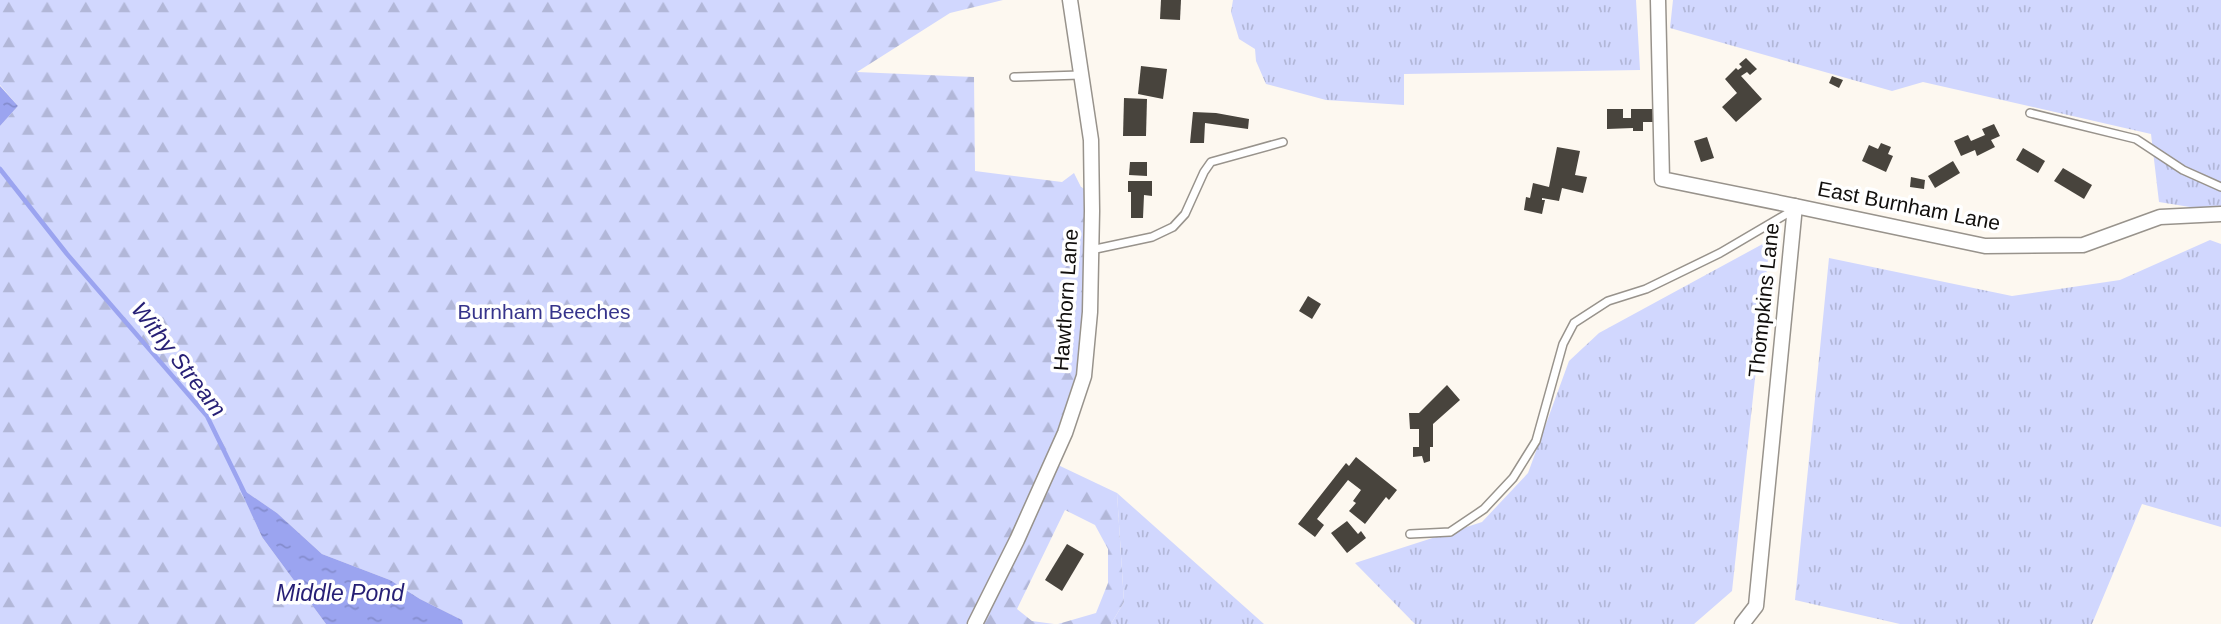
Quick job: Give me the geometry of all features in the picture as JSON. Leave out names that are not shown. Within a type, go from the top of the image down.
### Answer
[{"type":"street","name":"Hawthorn Lane","points":[[975,624],[1017,540],[1065,432],[1084,376],[1090,312],[1093,211],[1091,140],[1070,0]]},
{"type":"street","name":"Thompkins Lane","points":[[1658,0],[1661,178],[1795,207],[1756,606],[1742,624]]},
{"type":"street","name":"East Burnham Lane","points":[[1795,207],[1985,246],[2083,245],[2160,217],[2221,214]]},
{"type":"lane","points":[[1014,77],[1080,75]]},
{"type":"lane","points":[[2031,113],[2136,139],[2183,170],[2221,187]]},
{"type":"lane","points":[[1090,250],[1162,234],[1185,214],[1211,162],[1283,142]]},
{"type":"lane","points":[[1410,534],[1450,532],[1484,509],[1513,478],[1536,441],[1563,344],[1574,323],[1608,301],[1646,289],[1720,253],[1795,207]]},
{"type":"green space","name":"Burnham Beeches","points":[[0,0],[1003,0],[950,13],[857,72],[974,77],[975,171],[1062,182],[1074,173],[1081,187],[1088,191],[1084,354],[1059,434],[967,624],[463,624],[462,620],[390,580],[322,554],[277,513],[240,488],[262,537],[326,624],[0,624],[0,126],[18,106],[0,85]]},
{"type":"green space","points":[[1233,0],[1636,0],[1640,70],[1404,74],[1404,105],[1326,100],[1266,84],[1256,61],[1255,49],[1239,39],[1231,12]]},
{"type":"green space","points":[[1673,0],[2221,0],[2221,212],[2159,202],[2151,134],[1923,82],[1892,91],[1670,28]]},
{"type":"green space","points":[[1770,240],[1732,591],[1694,624],[1415,624],[1355,563],[1482,522],[1528,473],[1569,361],[1599,333]]},
{"type":"green space","points":[[2210,240],[2221,244],[2221,527],[2142,504],[2092,624],[1900,624],[1795,600],[1829,258],[2012,296],[2120,280]]},
{"type":"green space","points":[[1058,465],[1117,493],[1124,602],[1111,624],[1058,624],[1096,613],[1108,583],[1108,549],[1095,525],[1065,510],[1017,609],[1032,621],[1054,624],[977,624]]},
{"type":"green space","points":[[1117,493],[1264,624],[1111,624],[1124,602]]},
{"type":"water","points":[[0,86],[18,106],[0,126]]},
{"type":"water","name":"Middle Pond","points":[[239,487],[277,513],[322,554],[390,580],[462,620],[463,624],[326,624],[262,537]]},
{"type":"building","points":[[1161,0],[1181,0],[1180,20],[1160,19]]},
{"type":"building","points":[[1746,58],[1757,69],[1750,75],[1747,72],[1741,76],[1762,99],[1736,122],[1722,107],[1737,93],[1725,79],[1736,68],[1738,70],[1742,67],[1739,64]]},
{"type":"building","points":[[1141,66],[1167,69],[1163,99],[1138,94]]},
{"type":"building","points":[[1832,76],[1843,80],[1839,88],[1829,83]]},
{"type":"building","points":[[1124,98],[1147,99],[1146,136],[1123,136]]},
{"type":"building","points":[[1607,109],[1623,109],[1623,118],[1631,118],[1631,109],[1653,109],[1653,122],[1643,122],[1643,131],[1633,131],[1633,128],[1607,129]]},
{"type":"building","points":[[1193,112],[1249,119],[1248,129],[1205,123],[1204,143],[1190,143]]},
{"type":"building","points":[[1994,124],[2000,136],[1991,140],[1995,147],[1977,156],[1975,150],[1961,156],[1954,141],[1968,135],[1971,141],[1985,135],[1982,129]]},
{"type":"building","points":[[1707,137],[1714,158],[1701,162],[1694,141]]},
{"type":"building","points":[[1881,143],[1891,147],[1888,154],[1893,156],[1886,172],[1862,161],[1869,145],[1878,149]]},
{"type":"building","points":[[1557,147],[1580,151],[1575,175],[1587,177],[1583,193],[1562,188],[1559,201],[1542,198],[1545,200],[1542,214],[1524,210],[1526,197],[1530,198],[1533,183],[1549,187]]},
{"type":"building","points":[[2023,148],[2045,161],[2038,173],[2016,160]]},
{"type":"building","points":[[1953,161],[1960,173],[1935,188],[1928,176]]},
{"type":"building","points":[[1130,162],[1147,162],[1147,176],[1129,175]]},
{"type":"building","points":[[2063,168],[2092,185],[2084,199],[2054,181]]},
{"type":"building","points":[[1911,177],[1925,180],[1924,189],[1910,187]]},
{"type":"building","points":[[1128,181],[1152,181],[1152,196],[1144,195],[1143,218],[1131,218],[1131,192],[1128,192]]},
{"type":"building","points":[[1308,296],[1321,304],[1312,319],[1299,311]]},
{"type":"building","points":[[1447,385],[1460,400],[1433,424],[1430,461],[1424,463],[1422,456],[1413,457],[1413,447],[1419,447],[1419,429],[1410,429],[1409,413],[1419,413]]},
{"type":"building","points":[[1356,457],[1397,490],[1389,500],[1386,497],[1365,524],[1349,511],[1356,503],[1353,501],[1361,490],[1348,480],[1317,519],[1324,525],[1315,537],[1298,524],[1346,463],[1349,466]]},
{"type":"building","points":[[1347,521],[1358,534],[1361,531],[1366,538],[1347,553],[1331,533]]},
{"type":"building","points":[[1067,544],[1084,554],[1062,591],[1045,580]]},
{"type":"waterway","name":"Withy Stream","points":[[0,169],[67,254],[207,416],[245,494]]}]
